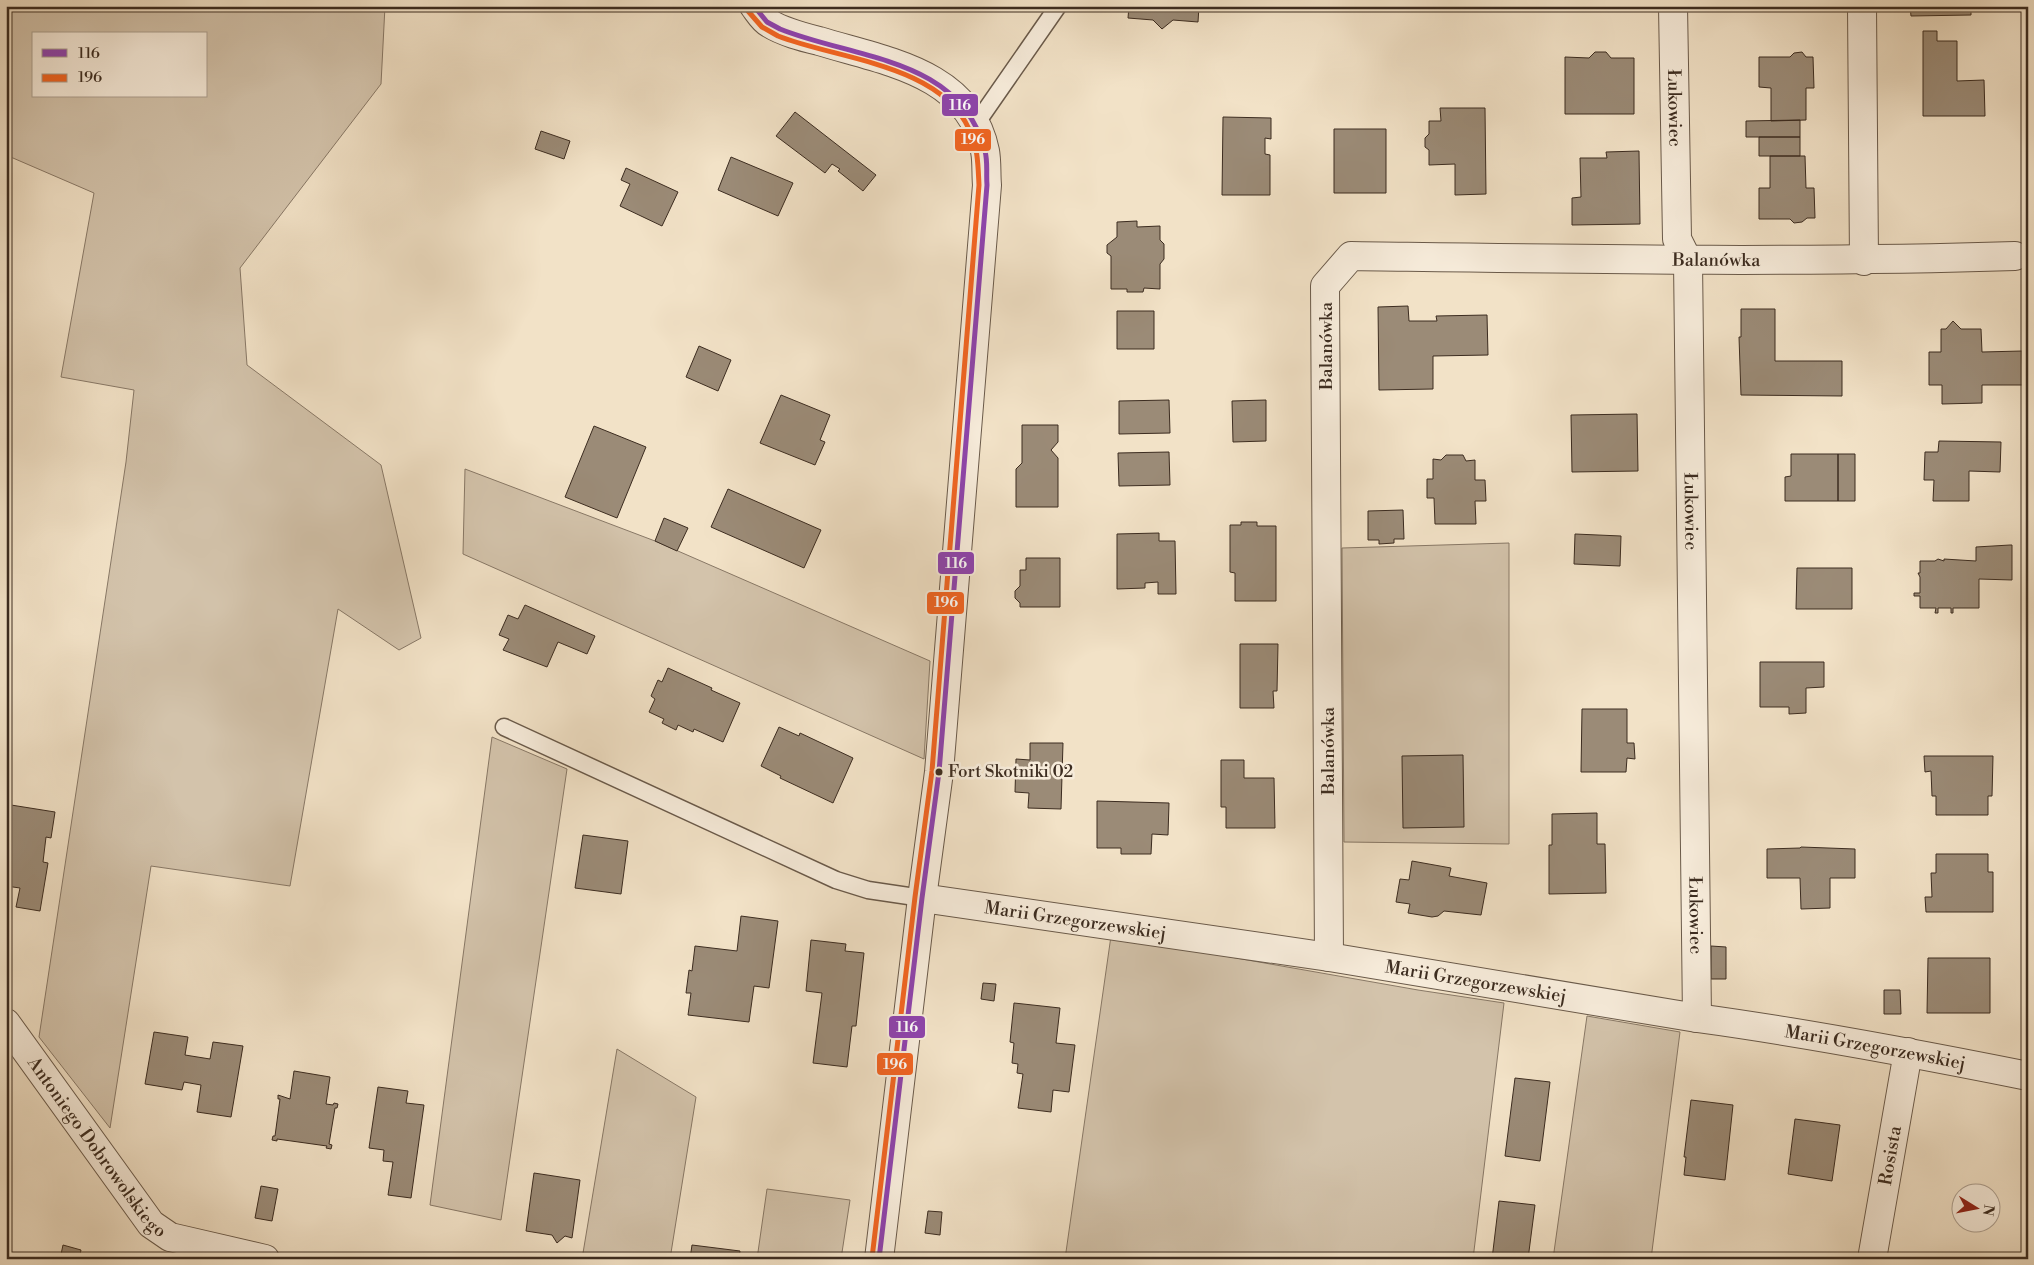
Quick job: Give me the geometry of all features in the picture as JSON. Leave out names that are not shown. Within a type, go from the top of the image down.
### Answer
[{"type":"street","points":[[754,6],[768,23],[807,38],[922,74],[943,86],[963,103],[976,124],[985,151],[987,185],[939,772],[879,1259]]},
{"type":"street","name":"Łukowiec","points":[[1673,6],[1677,239],[1688,261],[1696,1018]]},
{"type":"street","points":[[1862,6],[1864,261]]},
{"type":"street","name":"Balanówka","points":[[1329,957],[1325,286],[1351,256],[1688,261],[1864,261],[2015,256]]},
{"type":"street","name":"Marii Grzegorzewskiej","points":[[922,898],[1329,957],[1908,1052],[2028,1076]]},
{"type":"street","name":"Antoniego Dobrowolskiego","points":[[6,1023],[151,1224],[170,1237],[265,1259]]},
{"type":"street","name":"Rosista","points":[[1872,1259],[1908,1052]]},
{"type":"lane","points":[[976,124],[1058,6]]},
{"type":"lane","points":[[504,727],[836,880],[868,890],[922,898]]},
{"type":"shaded area","points":[[6,6],[304,6],[314,12],[319,6],[385,6],[381,84],[240,268],[247,365],[381,465],[421,638],[399,650],[338,609],[290,886],[151,866],[110,1128],[39,1037],[126,462],[134,390],[61,377],[94,193],[6,155]]},
{"type":"shaded area","points":[[465,469],[655,541],[930,661],[924,759],[463,554]]},
{"type":"shaded area","points":[[1509,543],[1509,844],[1344,842],[1342,548]]},
{"type":"shaded area","points":[[492,737],[567,769],[501,1220],[430,1205]]},
{"type":"shaded area","points":[[1111,936],[1418,990],[1504,1003],[1473,1259],[1065,1259]]},
{"type":"shaded area","points":[[1587,1016],[1680,1032],[1651,1259],[1553,1259]]},
{"type":"shaded area","points":[[617,1049],[696,1097],[670,1259],[582,1259]]},
{"type":"shaded area","points":[[767,1189],[850,1200],[841,1259],[757,1259]]},
{"type":"building","points":[[1129,6],[1199,6],[1198,22],[1173,20],[1162,29],[1153,20],[1128,18]]},
{"type":"building","points":[[1564,6],[1632,6],[1632,11],[1564,11]]},
{"type":"building","points":[[1745,6],[1808,6],[1808,10],[1745,8]]},
{"type":"building","points":[[1910,6],[1971,6],[1971,15],[1911,16]]},
{"type":"building","points":[[1923,31],[1937,31],[1937,41],[1957,41],[1957,81],[1984,80],[1985,116],[1923,116]]},
{"type":"building","points":[[1595,52],[1606,52],[1611,58],[1634,58],[1634,114],[1565,114],[1565,57],[1589,58]]},
{"type":"building","points":[[1802,52],[1806,57],[1813,57],[1814,88],[1806,88],[1806,120],[1771,121],[1771,88],[1759,87],[1759,57],[1790,57],[1794,53]]},
{"type":"building","points":[[1440,108],[1485,108],[1486,194],[1455,195],[1455,164],[1429,165],[1429,150],[1425,147],[1425,138],[1429,134],[1429,121],[1441,121]]},
{"type":"building","points":[[795,112],[876,175],[863,191],[838,171],[840,169],[832,164],[825,173],[776,136]]},
{"type":"building","points":[[1223,117],[1271,118],[1271,139],[1265,138],[1265,154],[1270,155],[1270,195],[1222,195]]},
{"type":"building","points":[[1800,120],[1800,137],[1746,137],[1746,121]]},
{"type":"building","points":[[1334,129],[1386,129],[1386,193],[1334,193]]},
{"type":"building","points":[[541,131],[570,141],[564,159],[535,149]]},
{"type":"building","points":[[1759,137],[1800,137],[1800,156],[1759,156]]},
{"type":"building","points":[[1639,151],[1640,224],[1572,225],[1572,198],[1581,197],[1580,158],[1607,158],[1606,152]]},
{"type":"building","points":[[1770,156],[1805,156],[1806,188],[1814,188],[1815,218],[1807,218],[1802,222],[1794,223],[1790,219],[1759,219],[1759,188],[1770,188]]},
{"type":"building","points":[[731,157],[793,183],[778,216],[718,190]]},
{"type":"building","points":[[626,168],[678,192],[662,226],[620,206],[630,184],[621,180]]},
{"type":"building","points":[[1137,221],[1137,227],[1160,226],[1160,240],[1164,244],[1164,259],[1160,264],[1160,289],[1144,288],[1143,292],[1127,292],[1127,289],[1111,289],[1111,256],[1107,253],[1107,245],[1117,237],[1117,222]]},
{"type":"building","points":[[1408,306],[1409,321],[1437,321],[1436,316],[1487,315],[1488,355],[1433,356],[1433,389],[1379,390],[1378,307]]},
{"type":"building","points":[[1741,309],[1775,309],[1775,361],[1842,361],[1842,396],[1741,395],[1739,337],[1741,337]]},
{"type":"building","points":[[1117,311],[1154,311],[1154,349],[1117,349]]},
{"type":"building","points":[[1953,321],[1961,329],[1981,329],[1982,352],[2022,351],[2023,385],[1982,385],[1982,403],[1942,404],[1942,385],[1929,385],[1929,352],[1941,352],[1941,329],[1946,329]]},
{"type":"building","points":[[699,346],[731,360],[718,391],[686,377]]},
{"type":"building","points":[[781,395],[830,415],[820,440],[825,442],[815,465],[760,443]]},
{"type":"building","points":[[1169,400],[1170,433],[1119,434],[1119,401]]},
{"type":"building","points":[[1266,400],[1266,441],[1233,442],[1232,401]]},
{"type":"building","points":[[1637,414],[1638,471],[1572,472],[1571,415]]},
{"type":"building","points":[[1022,425],[1058,425],[1058,442],[1051,450],[1058,458],[1058,507],[1016,507],[1016,469],[1022,463]]},
{"type":"building","points":[[594,426],[646,447],[617,518],[565,497]]},
{"type":"building","points":[[1939,441],[2001,442],[2000,472],[1969,471],[1969,501],[1933,501],[1934,480],[1924,480],[1925,452],[1938,452]]},
{"type":"building","points":[[1169,452],[1170,485],[1119,486],[1118,453]]},
{"type":"building","points":[[1791,454],[1838,454],[1838,501],[1785,501],[1785,477],[1791,476]]},
{"type":"building","points":[[1838,454],[1855,454],[1855,501],[1838,501]]},
{"type":"building","points":[[1446,455],[1463,455],[1466,461],[1475,460],[1475,480],[1485,480],[1486,501],[1475,501],[1476,524],[1435,524],[1434,498],[1427,498],[1427,479],[1433,479],[1433,459],[1441,460]]},
{"type":"building","points":[[728,489],[821,530],[804,568],[711,527]]},
{"type":"building","points":[[1403,510],[1404,539],[1394,539],[1394,543],[1379,544],[1379,540],[1368,540],[1368,511]]},
{"type":"building","points":[[664,518],[688,528],[677,551],[655,541]]},
{"type":"building","points":[[1241,522],[1257,522],[1257,526],[1276,526],[1276,601],[1235,601],[1235,573],[1230,572],[1230,525],[1241,525]]},
{"type":"building","points":[[1159,533],[1159,541],[1175,541],[1176,594],[1158,594],[1158,582],[1145,583],[1145,588],[1117,589],[1117,534]]},
{"type":"building","points":[[1575,534],[1621,536],[1620,566],[1574,564]]},
{"type":"building","points":[[2012,545],[2012,580],[1979,579],[1979,608],[1953,608],[1953,613],[1951,613],[1951,608],[1938,608],[1938,613],[1935,613],[1936,608],[1920,608],[1920,596],[1914,596],[1914,593],[1920,593],[1920,577],[1918,573],[1920,573],[1920,561],[1935,561],[1938,559],[1944,561],[1944,559],[1976,561],[1976,547]]},
{"type":"building","points":[[1026,558],[1060,558],[1060,607],[1020,607],[1020,603],[1015,598],[1015,591],[1020,586],[1020,570],[1026,570]]},
{"type":"building","points":[[1797,568],[1852,568],[1852,609],[1796,609]]},
{"type":"building","points":[[525,605],[595,636],[587,654],[558,642],[547,667],[503,650],[509,639],[499,635],[508,615],[518,619]]},
{"type":"building","points":[[1240,644],[1278,644],[1277,691],[1273,691],[1274,708],[1240,708]]},
{"type":"building","points":[[1760,662],[1824,662],[1824,687],[1806,688],[1806,713],[1789,714],[1789,707],[1760,707]]},
{"type":"building","points":[[668,668],[740,703],[723,742],[694,729],[693,732],[678,725],[676,730],[662,723],[664,719],[649,712],[655,699],[651,696],[658,680],[662,682]]},
{"type":"building","points":[[1582,709],[1627,709],[1627,743],[1634,743],[1635,759],[1627,758],[1626,772],[1581,772]]},
{"type":"building","points":[[779,727],[799,736],[800,733],[853,758],[833,803],[780,778],[781,776],[761,766]]},
{"type":"building","points":[[1030,743],[1063,743],[1061,809],[1028,808],[1029,793],[1015,792],[1016,759],[1030,760]]},
{"type":"building","points":[[1463,755],[1464,827],[1403,828],[1402,756]]},
{"type":"building","points":[[1924,756],[1993,756],[1992,796],[1988,796],[1988,815],[1936,815],[1936,796],[1932,796],[1931,771],[1925,772]]},
{"type":"building","points":[[1221,760],[1244,760],[1244,778],[1274,778],[1275,828],[1226,828],[1226,807],[1221,807]]},
{"type":"building","points":[[1097,801],[1169,803],[1168,835],[1152,834],[1151,854],[1121,854],[1121,848],[1097,848]]},
{"type":"building","points":[[11,805],[55,812],[51,838],[46,837],[43,862],[48,863],[40,911],[16,907],[20,888],[6,886],[6,856],[9,848],[6,848],[6,833]]},
{"type":"building","points":[[1597,813],[1597,844],[1605,844],[1606,893],[1549,894],[1549,845],[1552,845],[1552,814]]},
{"type":"building","points":[[583,835],[628,841],[621,894],[575,888]]},
{"type":"building","points":[[1801,847],[1855,849],[1855,878],[1830,878],[1830,908],[1801,909],[1800,878],[1767,878],[1767,849]]},
{"type":"building","points":[[1936,854],[1988,854],[1988,872],[1993,872],[1993,912],[1926,912],[1925,897],[1932,897],[1931,873],[1936,873]]},
{"type":"building","points":[[1412,861],[1451,868],[1449,876],[1487,883],[1481,915],[1444,911],[1438,916],[1432,917],[1408,913],[1410,904],[1396,902],[1400,879],[1409,880]]},
{"type":"building","points":[[741,916],[778,921],[769,988],[754,986],[749,1022],[688,1015],[691,993],[686,993],[689,970],[692,971],[695,946],[737,951]]},
{"type":"building","points":[[811,940],[846,944],[845,951],[864,953],[856,1026],[852,1026],[847,1067],[813,1063],[822,993],[806,991]]},
{"type":"building","points":[[1711,946],[1726,947],[1726,979],[1711,979]]},
{"type":"building","points":[[1928,958],[1990,958],[1990,1013],[1927,1013]]},
{"type":"building","points":[[983,983],[996,984],[994,1001],[981,999]]},
{"type":"building","points":[[1884,990],[1900,990],[1901,1014],[1884,1014]]},
{"type":"building","points":[[1014,1003],[1060,1008],[1056,1043],[1075,1045],[1069,1092],[1053,1090],[1051,1112],[1018,1108],[1023,1074],[1017,1073],[1018,1064],[1012,1063],[1014,1043],[1010,1042]]},
{"type":"building","points":[[154,1032],[188,1037],[185,1055],[210,1059],[213,1042],[243,1046],[231,1117],[197,1112],[201,1085],[184,1082],[182,1090],[145,1084]]},
{"type":"building","points":[[294,1071],[330,1077],[326,1104],[338,1104],[337,1108],[335,1108],[329,1144],[332,1145],[331,1149],[326,1148],[327,1146],[277,1139],[277,1141],[272,1140],[273,1136],[275,1136],[280,1099],[278,1099],[278,1095],[290,1099]]},
{"type":"building","points":[[1515,1078],[1550,1082],[1540,1161],[1505,1156]]},
{"type":"building","points":[[378,1087],[408,1091],[406,1103],[424,1105],[411,1198],[388,1195],[393,1162],[383,1161],[384,1150],[369,1148]]},
{"type":"building","points":[[1691,1100],[1733,1105],[1725,1180],[1684,1175],[1686,1157],[1684,1157]]},
{"type":"building","points":[[1795,1119],[1840,1125],[1832,1181],[1788,1174]]},
{"type":"building","points":[[534,1173],[580,1180],[572,1238],[565,1236],[557,1243],[552,1235],[526,1231]]},
{"type":"building","points":[[261,1186],[278,1189],[272,1221],[255,1218]]},
{"type":"building","points":[[1499,1201],[1535,1205],[1528,1259],[1492,1259]]},
{"type":"building","points":[[928,1211],[942,1212],[940,1235],[925,1233]]},
{"type":"building","points":[[63,1245],[81,1250],[79,1259],[60,1259]]},
{"type":"building","points":[[692,1245],[740,1251],[739,1259],[690,1259]]},
{"type":"transit line","name":"116","points":[[754,6],[767,22],[780,29],[901,66],[929,79],[953,96],[972,120],[985,151],[986,159],[987,185],[939,772],[879,1259]]},
{"type":"transit line","name":"196","points":[[748,11],[762,27],[778,36],[884,67],[911,77],[935,90],[955,107],[969,129],[976,149],[978,163],[979,185],[932,771],[872,1258]]},
{"type":"place","name":"Fort Skotniki 02","points":[[939,772]]}]
